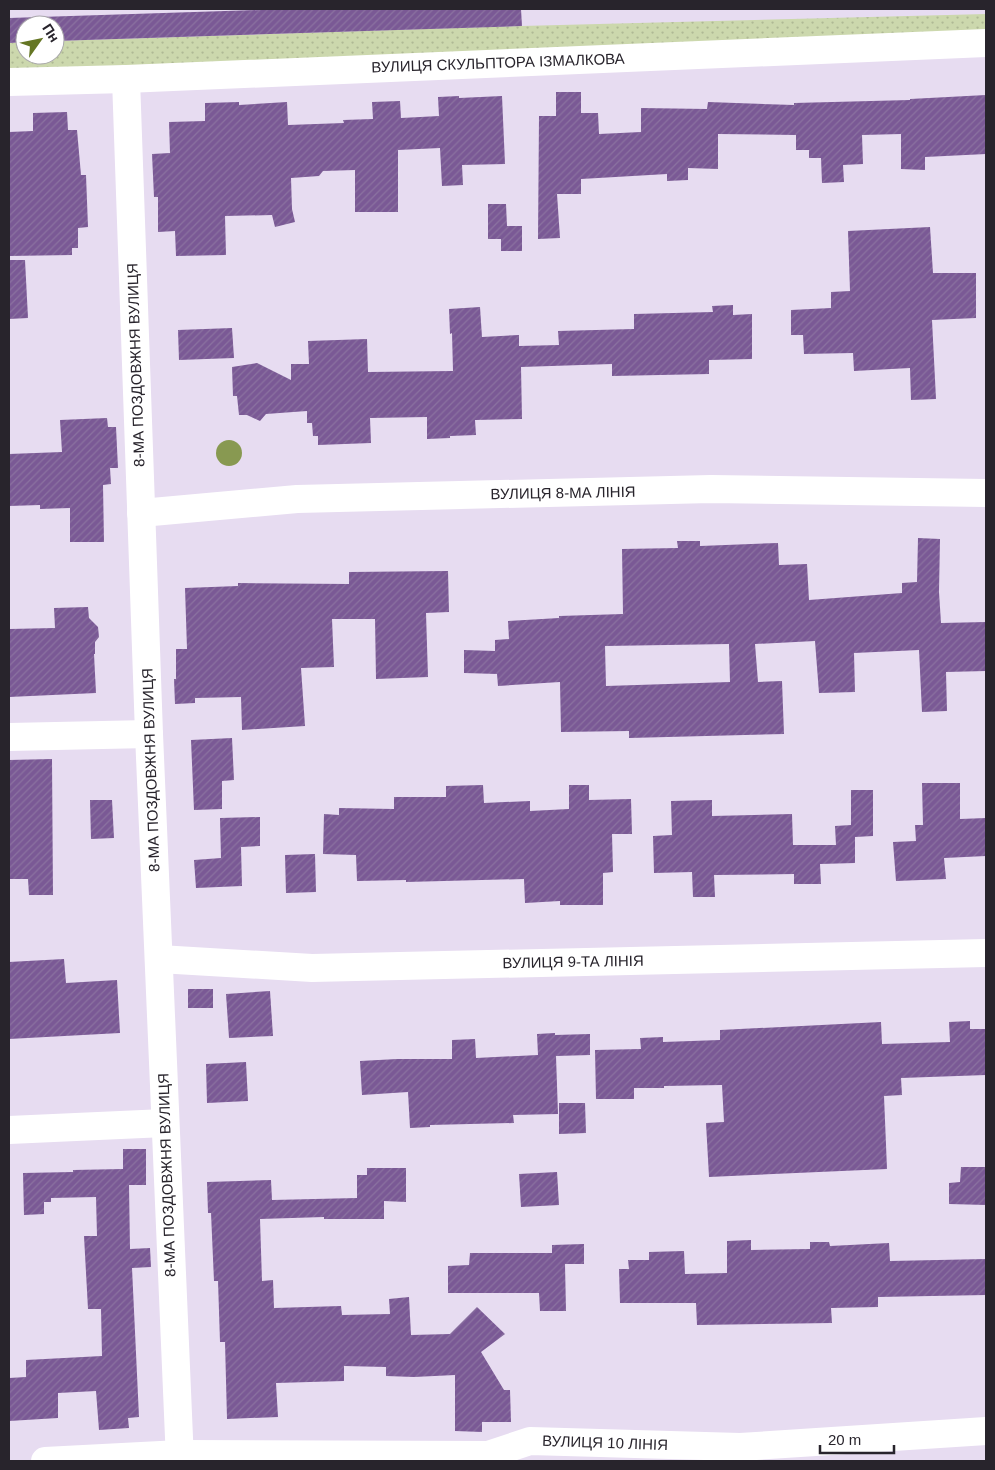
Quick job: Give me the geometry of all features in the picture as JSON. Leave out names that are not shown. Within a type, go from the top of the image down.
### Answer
[{"type":"street","name":"ВУЛИЦЯ СКУЛЬПТОРА ІЗМАЛКОВА","points":[[9,82],[126,79],[986,43]]},
{"type":"street","name":"8-МА ПОЗДОВЖНЯ ВУЛИЦЯ","points":[[126,79],[149,734],[180,1458]]},
{"type":"street","name":"ВУЛИЦЯ 8-МА ЛІНІЯ","points":[[141,513],[297,499],[711,489],[986,493]]},
{"type":"street","points":[[9,737],[149,734]]},
{"type":"street","name":"ВУЛИЦЯ 9-ТА ЛІНІЯ","points":[[159,959],[312,968],[986,953]]},
{"type":"street","points":[[9,1130],[165,1122]]},
{"type":"street","name":"ВУЛИЦЯ 10 ЛІНІЯ","points":[[45,1461],[488,1455],[530,1441],[740,1447],[986,1432]]},
{"type":"shaded area","points":[[986,14],[986,32],[9,70],[9,43],[15,43],[15,65],[65,65],[65,41]]},
{"type":"shaded area","points":[[229,440],[238,444],[242,453],[238,462],[229,466],[220,462],[216,453],[220,444]]},
{"type":"building","points":[[291,9],[521,9],[522,26],[65,41],[65,16]]},
{"type":"building","points":[[9,18],[15,18],[15,43],[9,43]]},
{"type":"building","points":[[556,92],[581,92],[581,113],[598,113],[599,134],[641,132],[641,108],[707,109],[708,102],[794,105],[794,103],[910,100],[986,95],[986,154],[925,157],[925,170],[901,169],[901,134],[862,135],[863,164],[843,165],[844,182],[822,183],[821,158],[809,158],[809,150],[796,150],[796,135],[718,134],[718,169],[688,168],[688,180],[667,181],[667,174],[581,179],[581,194],[557,194],[560,238],[538,239],[539,116],[556,116]]},
{"type":"building","points":[[459,96],[459,98],[502,96],[505,164],[462,165],[463,185],[442,186],[440,148],[398,150],[398,212],[355,212],[355,170],[323,171],[319,176],[291,178],[292,209],[295,222],[275,227],[272,215],[225,216],[226,255],[176,256],[175,231],[158,232],[158,197],[154,197],[152,154],[170,153],[169,122],[205,121],[205,103],[239,102],[239,105],[287,102],[288,125],[344,123],[343,120],[373,119],[372,102],[400,101],[401,118],[439,116],[438,97]]},
{"type":"building","points":[[67,112],[68,130],[77,130],[81,175],[86,175],[88,227],[78,228],[78,248],[72,248],[72,255],[9,256],[9,132],[33,131],[33,113]]},
{"type":"building","points":[[488,204],[506,204],[507,226],[522,226],[522,251],[501,251],[501,239],[488,239]]},
{"type":"building","points":[[930,227],[933,273],[976,273],[976,318],[932,320],[936,399],[911,400],[910,368],[854,371],[853,353],[804,354],[803,335],[791,335],[791,310],[831,308],[831,292],[850,291],[848,231]]},
{"type":"building","points":[[9,260],[25,260],[28,318],[9,319]]},
{"type":"building","points":[[733,305],[733,315],[752,314],[752,359],[709,360],[709,374],[612,376],[612,364],[521,367],[522,419],[475,420],[476,435],[427,439],[427,417],[370,418],[371,443],[318,445],[318,436],[313,436],[312,423],[307,423],[307,411],[266,414],[260,421],[247,415],[239,415],[237,396],[233,396],[232,367],[257,363],[291,380],[291,364],[309,364],[308,341],[367,339],[368,372],[453,371],[449,309],[480,307],[482,337],[519,335],[519,346],[559,345],[558,331],[634,329],[634,314],[713,312],[712,306]]},
{"type":"building","points":[[232,328],[234,358],[179,360],[178,330]]},
{"type":"building","points":[[107,418],[108,427],[116,427],[118,468],[110,468],[111,484],[103,485],[104,542],[70,542],[70,508],[40,509],[40,505],[9,506],[9,454],[62,452],[60,420]]},
{"type":"building","points":[[918,538],[940,539],[939,592],[941,623],[986,622],[986,671],[946,672],[947,711],[922,712],[919,650],[854,653],[855,692],[819,693],[815,641],[755,644],[758,682],[782,681],[784,734],[629,738],[629,731],[561,732],[560,682],[498,686],[497,674],[464,673],[464,650],[495,651],[495,640],[509,639],[508,621],[559,618],[559,616],[623,614],[622,549],[678,548],[677,541],[700,541],[700,546],[778,543],[779,565],[807,564],[809,600],[902,593],[902,583],[917,582]],"holes":[[[729,644],[730,682],[606,686],[605,646]]]},
{"type":"building","points":[[448,571],[449,612],[426,613],[428,677],[376,679],[375,619],[332,619],[334,667],[301,668],[305,726],[242,730],[241,697],[195,698],[195,703],[175,704],[176,649],[187,649],[185,588],[238,586],[238,583],[349,584],[349,572]]},
{"type":"building","points":[[88,607],[89,618],[98,627],[99,637],[95,642],[94,654],[96,693],[9,697],[9,629],[55,628],[54,608]]},
{"type":"building","points":[[232,738],[234,780],[222,781],[222,809],[194,810],[191,740]]},
{"type":"building","points":[[52,759],[53,895],[29,895],[28,879],[9,879],[9,760]]},
{"type":"building","points":[[922,783],[960,783],[960,819],[986,818],[986,856],[944,858],[946,879],[896,881],[893,842],[916,841],[915,825],[923,825]]},
{"type":"building","points":[[483,785],[484,803],[530,801],[530,811],[569,809],[569,785],[589,785],[589,800],[631,799],[632,834],[612,834],[613,872],[603,873],[603,905],[560,905],[560,901],[525,903],[524,879],[406,882],[406,880],[357,881],[356,855],[323,854],[324,814],[339,815],[339,808],[394,809],[394,797],[446,797],[446,786]]},
{"type":"building","points":[[851,790],[873,790],[873,836],[855,837],[855,863],[820,864],[821,884],[794,884],[794,874],[714,875],[715,897],[693,897],[692,872],[654,873],[653,836],[672,835],[671,801],[712,800],[712,816],[792,814],[793,845],[836,845],[835,826],[851,825]]},
{"type":"building","points":[[90,800],[112,800],[114,838],[91,839]]},
{"type":"building","points":[[260,817],[260,846],[241,847],[242,886],[196,888],[194,860],[221,858],[220,818]]},
{"type":"building","points":[[315,854],[316,892],[286,893],[285,855]]},
{"type":"building","points":[[64,959],[66,983],[117,980],[120,1033],[9,1039],[9,962]]},
{"type":"building","points":[[188,989],[213,989],[213,1008],[188,1008]]},
{"type":"building","points":[[270,991],[273,1036],[229,1038],[226,994]]},
{"type":"building","points":[[970,1021],[970,1029],[986,1029],[986,1075],[901,1078],[902,1095],[884,1096],[887,1169],[709,1177],[706,1123],[724,1122],[722,1085],[634,1088],[634,1099],[596,1099],[595,1050],[641,1049],[640,1038],[663,1037],[663,1042],[720,1040],[720,1030],[881,1022],[882,1044],[950,1042],[949,1022]]},
{"type":"building","points":[[555,1033],[555,1035],[590,1034],[590,1055],[556,1056],[558,1114],[513,1115],[514,1123],[430,1125],[430,1127],[410,1128],[408,1092],[362,1095],[360,1061],[452,1059],[452,1040],[475,1039],[476,1058],[538,1055],[537,1034]]},
{"type":"building","points":[[246,1062],[248,1101],[207,1103],[206,1064]]},
{"type":"building","points":[[559,1103],[585,1103],[586,1133],[559,1134]]},
{"type":"building","points":[[123,1149],[146,1149],[146,1185],[129,1185],[130,1249],[150,1248],[151,1267],[132,1268],[139,1417],[128,1418],[129,1428],[99,1430],[96,1391],[58,1393],[58,1418],[9,1421],[9,1378],[26,1377],[26,1360],[102,1356],[101,1309],[88,1309],[84,1236],[97,1236],[96,1197],[51,1198],[51,1202],[44,1202],[44,1214],[24,1215],[23,1173],[123,1169]]},
{"type":"building","points":[[961,1167],[986,1167],[986,1205],[949,1204],[949,1183],[960,1182]]},
{"type":"building","points":[[367,1168],[406,1168],[406,1202],[384,1201],[384,1219],[324,1219],[324,1217],[260,1219],[262,1281],[273,1280],[274,1308],[341,1306],[342,1315],[390,1314],[389,1299],[409,1297],[411,1335],[450,1334],[477,1307],[505,1334],[481,1352],[504,1390],[510,1390],[511,1422],[482,1422],[482,1432],[455,1431],[455,1375],[386,1376],[386,1367],[344,1366],[344,1381],[276,1383],[278,1417],[227,1419],[225,1342],[220,1342],[218,1281],[214,1281],[211,1213],[208,1213],[207,1182],[271,1180],[272,1200],[357,1198],[357,1175],[367,1175]]},
{"type":"building","points":[[557,1172],[559,1205],[521,1207],[519,1174]]},
{"type":"building","points":[[751,1240],[751,1250],[810,1249],[810,1242],[829,1242],[830,1246],[889,1243],[890,1261],[986,1259],[986,1295],[878,1297],[878,1307],[831,1308],[832,1323],[697,1325],[696,1303],[620,1303],[619,1269],[629,1269],[628,1260],[649,1260],[649,1252],[684,1251],[685,1274],[727,1273],[727,1241]]},
{"type":"building","points":[[584,1244],[584,1264],[565,1264],[566,1311],[540,1311],[539,1293],[448,1293],[448,1266],[469,1265],[470,1253],[552,1253],[552,1245]]}]
